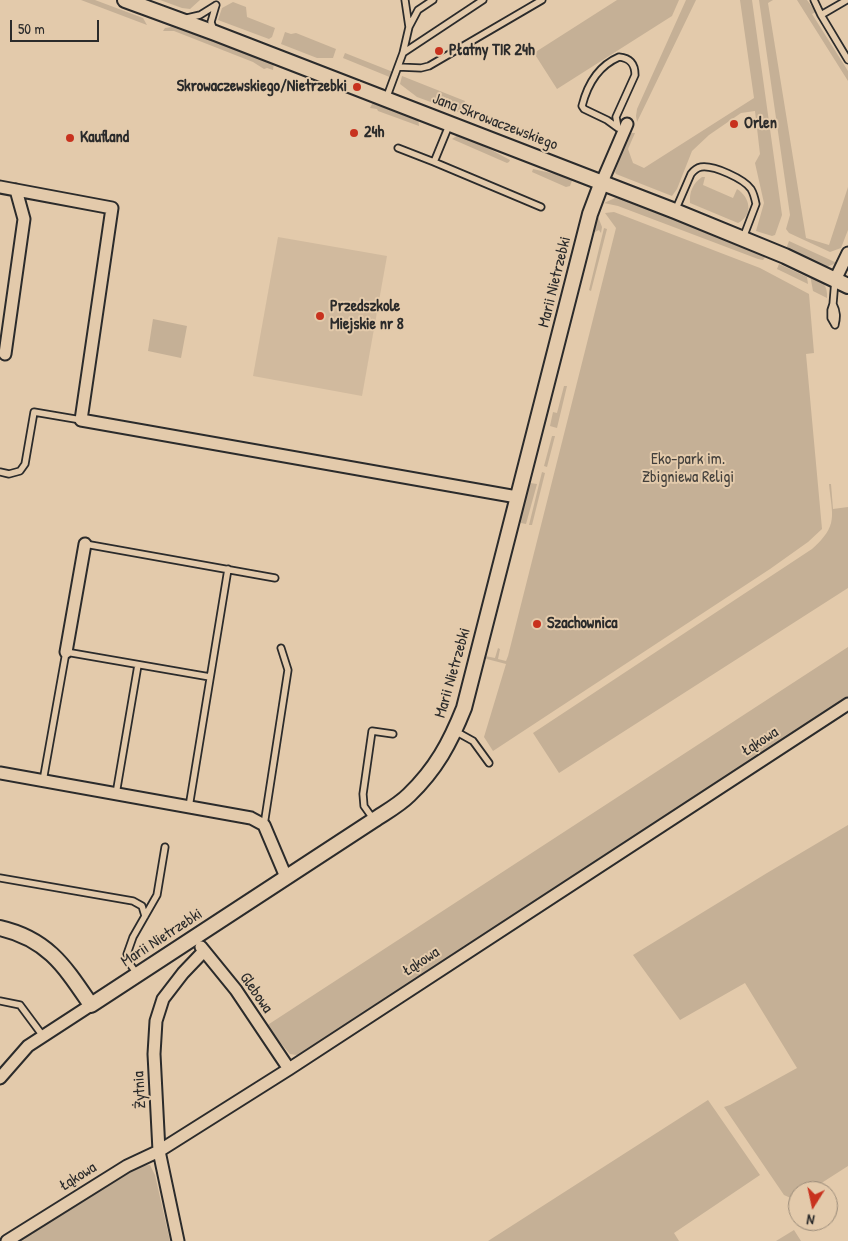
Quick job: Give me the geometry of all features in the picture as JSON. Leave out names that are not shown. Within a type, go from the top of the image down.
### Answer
[{"type":"street","name":"Jana Skrowaczewskiego","points":[[127,0],[602,182],[743,238],[842,283]]},
{"type":"street","points":[[602,182],[623,128]]},
{"type":"street","name":"Marii Nietrzebki","points":[[0,1078],[28,1046],[408,796],[426,778],[442,757],[464,708],[590,214],[602,182]]},
{"type":"street","points":[[0,187],[112,208],[81,420],[518,497]]},
{"type":"street","points":[[5,354],[24,219],[16,190]]},
{"type":"street","points":[[842,283],[848,253]]},
{"type":"street","points":[[66,652],[85,544]]},
{"type":"street","name":"Łąkowa","points":[[7,1241],[127,1166],[159,1151],[289,1069],[848,704]]},
{"type":"street","points":[[0,773],[250,818],[264,826],[286,877]]},
{"type":"street","points":[[0,928],[16,932],[39,944],[62,964],[91,1005]]},
{"type":"street","name":"Glebowa","points":[[194,938],[236,990],[289,1069]]},
{"type":"street","name":"Żytnia","points":[[178,1241],[159,1151],[154,1054],[156,1021],[163,999],[183,973],[204,952]]},
{"type":"lane","points":[[405,0],[409,27]]},
{"type":"lane","points":[[386,99],[409,27],[418,10],[433,0]]},
{"type":"lane","points":[[402,53],[483,0]]},
{"type":"lane","points":[[398,66],[421,68],[429,66],[542,0]]},
{"type":"lane","points":[[814,0],[848,60]]},
{"type":"lane","points":[[821,15],[847,0]]},
{"type":"lane","points":[[178,19],[191,18],[216,5],[212,22],[215,33]]},
{"type":"lane","points":[[619,57],[631,61],[635,68],[635,75],[616,117],[623,128],[584,109],[582,106],[584,97],[598,71],[619,57]]},
{"type":"lane","points":[[434,162],[450,123]]},
{"type":"lane","points":[[398,148],[541,207]]},
{"type":"lane","points":[[675,211],[691,174],[697,168],[707,167],[723,172],[742,181],[752,190],[756,199],[756,204],[743,238]]},
{"type":"lane","points":[[833,304],[842,283]]},
{"type":"lane","points":[[0,472],[9,474],[20,471],[25,464],[34,412],[81,420]]},
{"type":"lane","points":[[85,544],[275,578]]},
{"type":"lane","points":[[189,807],[228,570]]},
{"type":"lane","points":[[264,826],[288,670],[281,648]]},
{"type":"lane","points":[[43,781],[66,652],[210,677]]},
{"type":"lane","points":[[116,794],[138,665]]},
{"type":"lane","points":[[374,820],[364,806],[363,794],[372,731],[393,734]]},
{"type":"lane","points":[[455,731],[473,741],[489,763]]},
{"type":"lane","points":[[138,974],[130,964],[127,954],[133,937],[157,895],[165,848]]},
{"type":"lane","points":[[0,878],[133,901],[142,906],[145,916]]},
{"type":"lane","points":[[0,1000],[20,1005],[43,1036]]},
{"type":"shaded area","name":"Przedszkole Miejskie nr 8","points":[[278,237],[387,256],[362,396],[253,376]]},
{"type":"green space","points":[[81,0],[95,0],[143,18],[147,25]]},
{"type":"green space","points":[[160,0],[200,0],[190,9]]},
{"type":"green space","points":[[617,0],[679,0],[672,16],[557,89],[534,53]]},
{"type":"green space","points":[[686,0],[696,0],[637,122],[637,109]]},
{"type":"green space","points":[[740,0],[752,0],[782,215],[775,235],[772,236],[756,231],[764,203],[755,163],[760,154],[755,111],[741,113],[709,135],[692,151],[677,189],[672,196],[615,172],[628,135],[631,133],[635,133],[628,149],[633,163],[644,168],[754,98]]},
{"type":"green space","points":[[759,0],[773,0],[768,3],[806,238],[829,245],[848,187],[848,230],[841,248],[830,252],[789,233],[786,229],[790,215]]},
{"type":"green space","points":[[797,0],[807,0],[816,12],[812,14],[848,71],[848,81]]},
{"type":"green space","points":[[233,2],[246,7],[247,17],[275,28],[272,37],[269,39],[218,20],[222,8]]},
{"type":"green space","points":[[172,27],[274,62],[273,70],[264,69],[253,62],[174,31],[163,31],[165,28]]},
{"type":"green space","points":[[285,32],[296,33],[336,49],[333,58],[317,58],[281,44]]},
{"type":"green space","points":[[345,53],[393,72],[392,78],[343,58]]},
{"type":"green space","points":[[402,76],[465,101],[461,113],[417,97],[400,84]]},
{"type":"green space","points":[[373,102],[418,118],[419,126],[370,108]]},
{"type":"green space","points":[[458,135],[471,139],[510,160],[509,162],[507,163],[452,139]]},
{"type":"green space","points":[[533,169],[573,178],[570,186],[566,187],[532,172]]},
{"type":"green space","points":[[702,177],[705,177],[703,185],[733,198],[737,189],[741,192],[748,206],[748,211],[743,220],[738,223],[690,203],[692,188]]},
{"type":"green space","points":[[615,198],[629,200],[766,256],[763,260],[758,259],[618,206],[604,203]]},
{"type":"green space","name":"Eko-park im. Zbigniewa Religi","points":[[614,212],[760,268],[809,294],[814,353],[806,354],[822,529],[808,542],[770,569],[493,751],[484,737],[506,664],[483,658],[485,656],[495,658],[498,648],[500,649],[498,659],[506,661],[508,656],[616,228],[605,213]]},
{"type":"green space","points":[[597,214],[602,227],[601,233],[599,230],[591,234]]},
{"type":"green space","points":[[604,228],[607,229],[591,291],[589,290]]},
{"type":"green space","points":[[789,241],[837,263],[826,267],[786,249]]},
{"type":"green space","points":[[779,264],[807,277],[808,284],[777,269]]},
{"type":"green space","points":[[810,275],[818,279],[825,286],[827,298],[813,291]]},
{"type":"green space","points":[[153,319],[187,326],[181,358],[148,351]]},
{"type":"green space","points":[[564,386],[567,386],[557,428],[550,426],[553,412],[557,413]]},
{"type":"green space","points":[[552,436],[555,436],[547,467],[544,466]]},
{"type":"green space","points":[[542,472],[545,473],[532,525],[529,525]]},
{"type":"green space","points":[[528,484],[537,484],[526,524],[521,523],[519,519]]},
{"type":"green space","points":[[829,484],[831,484],[833,509],[848,507],[848,588],[559,773],[533,733],[812,549],[821,541],[832,520]]},
{"type":"green space","points":[[848,647],[848,698],[303,1056],[290,1054],[266,1026]]},
{"type":"green space","points":[[848,825],[848,1166],[825,1181],[788,1181],[788,1197],[784,1195],[724,1107],[797,1068],[745,983],[680,1020],[633,955]]},
{"type":"green space","points":[[708,1100],[760,1175],[674,1233],[679,1241],[488,1241]]},
{"type":"green space","points":[[150,1165],[155,1175],[170,1241],[18,1241],[138,1166]]},
{"type":"green space","points":[[795,1231],[801,1241],[776,1241]]},
{"type":"place","name":"Płatny TIR 24h","points":[[439,51]]},
{"type":"place","name":"Skrowaczewskiego/Nietrzebki","points":[[357,87]]},
{"type":"place","name":"Orlen","points":[[734,124]]},
{"type":"place","name":"24h","points":[[354,133]]},
{"type":"place","name":"Kaufland","points":[[70,138]]},
{"type":"place","name":"Przedszkole Miejskie nr 8","points":[[320,316]]},
{"type":"place","name":"Szachownica","points":[[537,624]]}]
